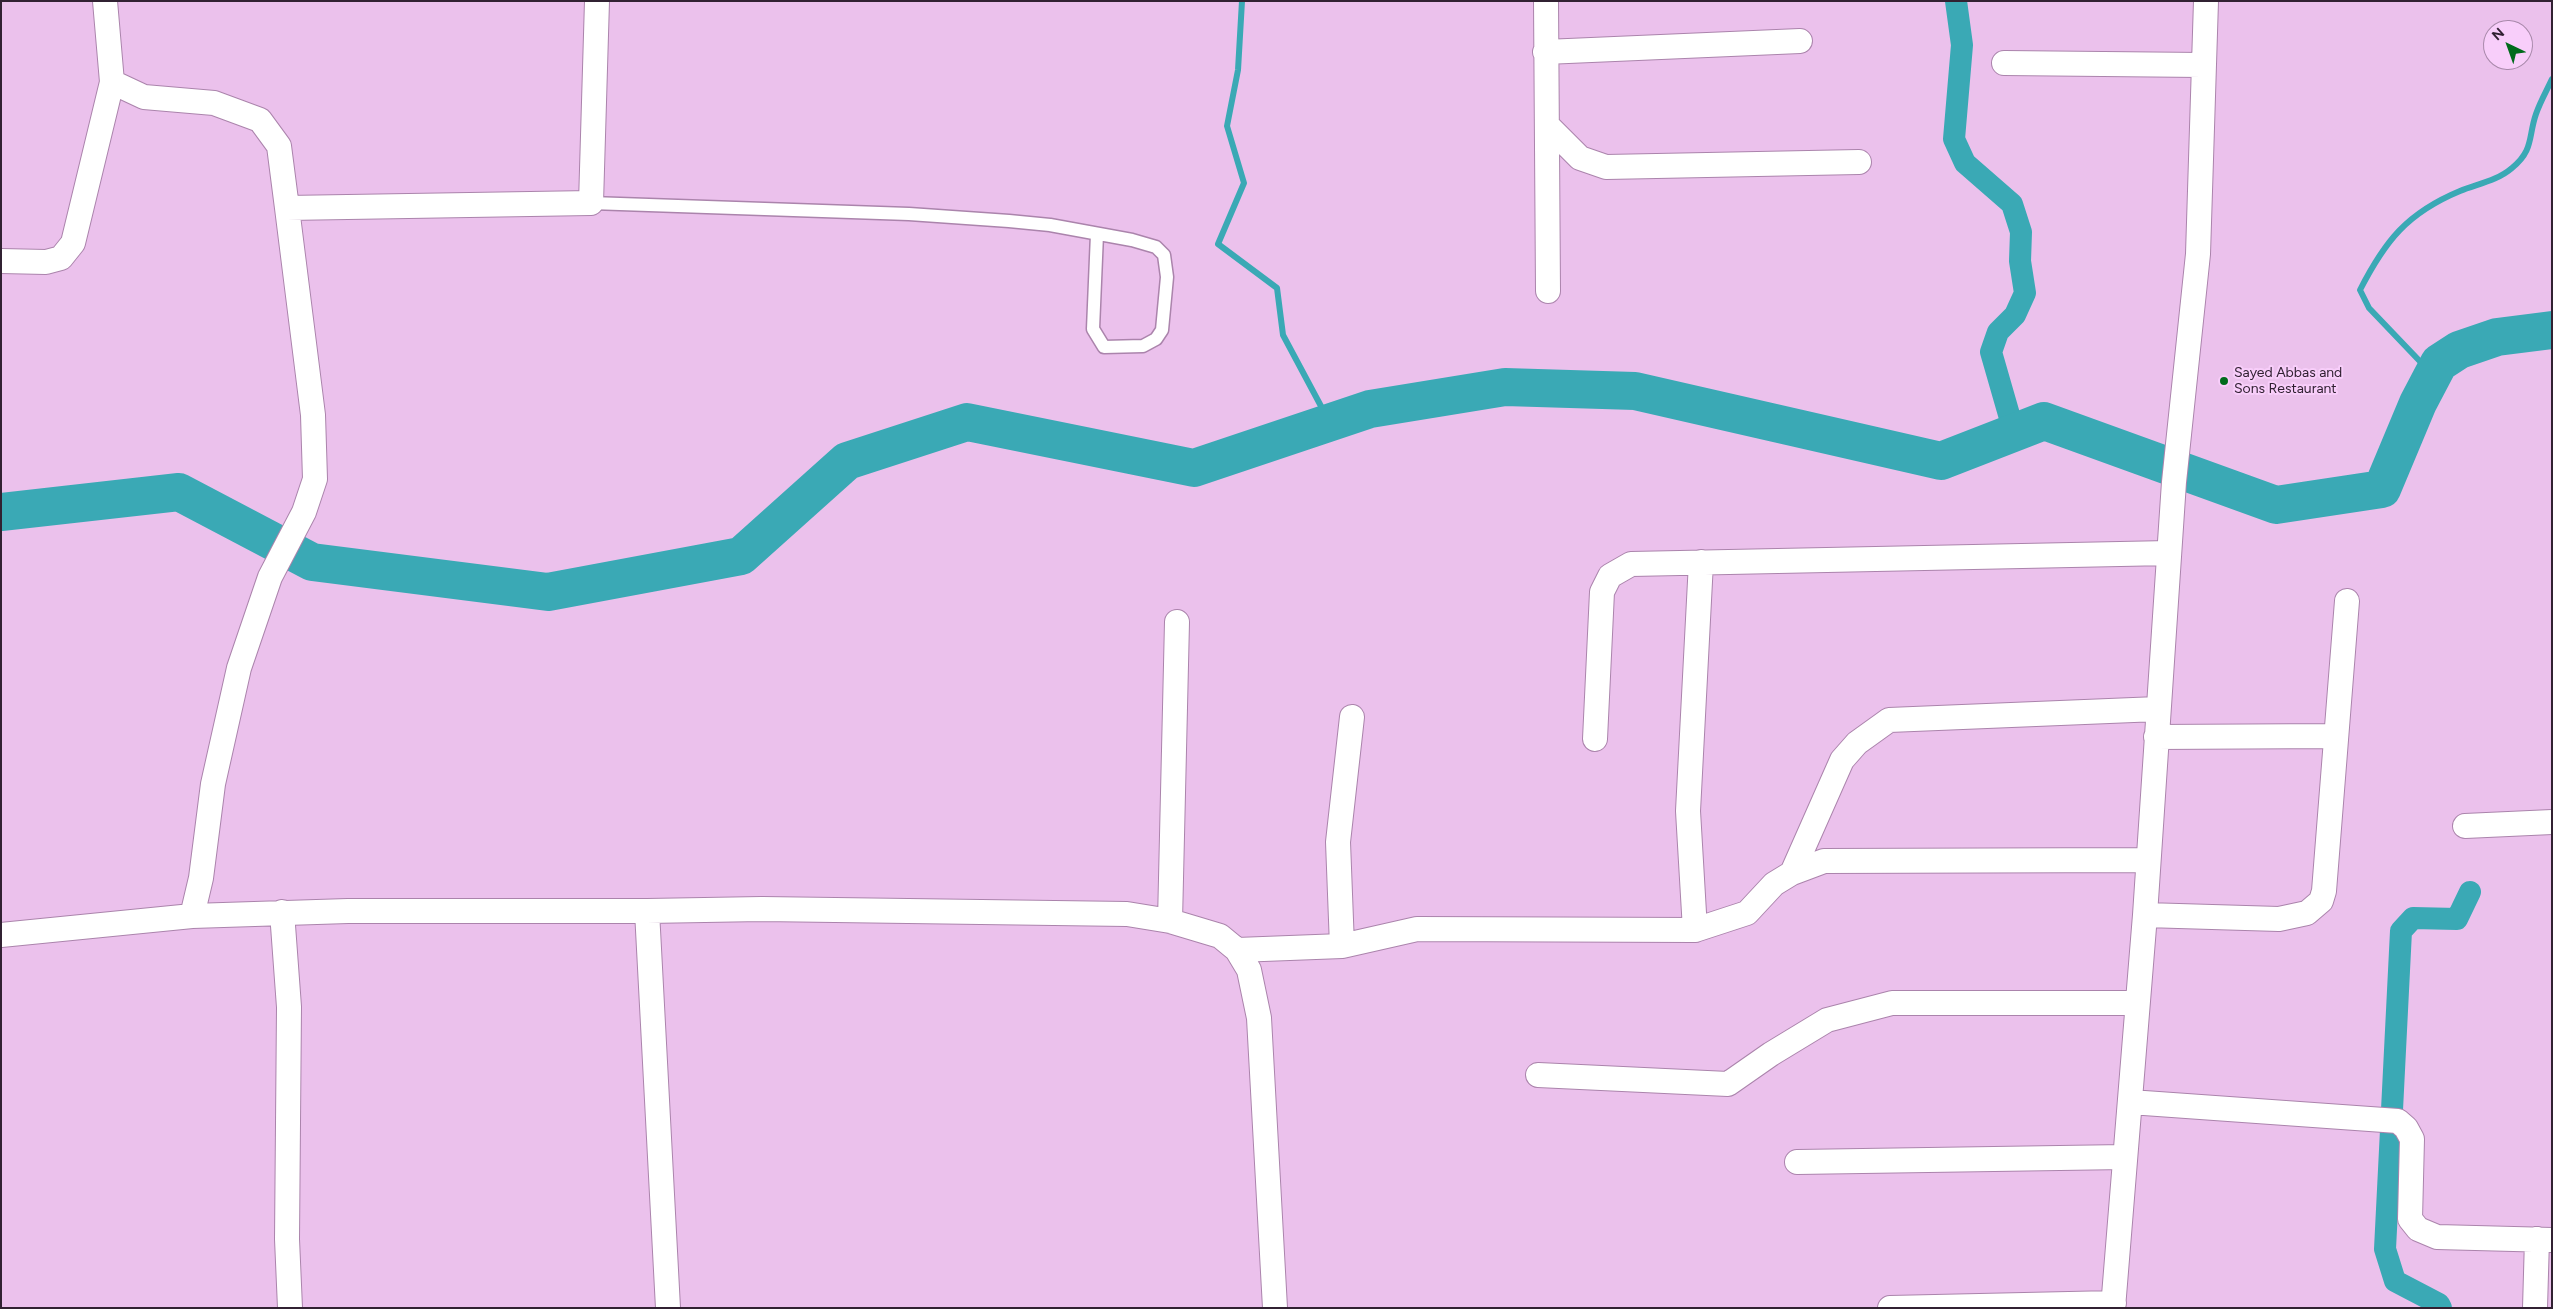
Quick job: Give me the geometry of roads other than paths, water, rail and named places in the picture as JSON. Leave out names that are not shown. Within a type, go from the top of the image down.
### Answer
[{"type":"street","points":[[1,261],[46,262],[61,258],[73,243],[112,82],[105,1]]},
{"type":"street","points":[[287,208],[591,203],[596,1]]},
{"type":"street","points":[[1546,1],[1548,291]]},
{"type":"street","points":[[1890,1308],[2113,1306],[2145,915],[2147,860],[2174,482],[2198,254],[2202,65],[2206,1]]},
{"type":"street","points":[[1545,52],[1800,41]]},
{"type":"street","points":[[2004,63],[2202,65]]},
{"type":"street","points":[[112,82],[144,97],[214,103],[260,120],[279,146],[313,415],[315,479],[297,528],[270,577],[239,668],[212,784],[201,878],[192,916]]},
{"type":"street","points":[[1548,126],[1580,158],[1606,167],[1859,162]]},
{"type":"street","points":[[1595,739],[1602,592],[1610,576],[1631,564],[2169,553]]},
{"type":"street","points":[[1695,930],[1688,811],[1701,562]]},
{"type":"street","points":[[2145,915],[2279,919],[2307,913],[2321,901],[2324,891],[2347,601]]},
{"type":"street","points":[[1170,921],[1177,622]]},
{"type":"street","points":[[1792,872],[1842,760],[1857,743],[1889,720],[2158,708]]},
{"type":"street","points":[[1342,946],[1338,842],[1352,717]]},
{"type":"street","points":[[2156,737],[2335,736]]},
{"type":"street","points":[[2465,826],[2552,822]]},
{"type":"street","points":[[1237,950],[1342,946],[1417,929],[1695,930],[1747,913],[1774,884],[1792,872],[1824,861],[2147,860]]},
{"type":"street","points":[[1,935],[192,916],[282,912],[762,909],[1127,914],[1170,921],[1220,936],[1237,950],[1249,970],[1259,1018],[1275,1308]]},
{"type":"street","points":[[646,911],[668,1308]]},
{"type":"street","points":[[282,912],[289,1007],[287,1239],[290,1308]]},
{"type":"street","points":[[1538,1075],[1728,1084],[1770,1054],[1827,1020],[1892,1003],[2137,1003]]},
{"type":"street","points":[[2130,1102],[2398,1121],[2406,1128],[2412,1139],[2410,1219],[2418,1230],[2437,1237],[2544,1240],[2535,1308]]},
{"type":"street","points":[[1797,1162],[2125,1157]]},
{"type":"lane","points":[[591,203],[909,214],[1009,221],[1097,234],[1132,240],[1156,247],[1164,255],[1167,277],[1162,330],[1156,338],[1143,346],[1104,347],[1093,329],[1097,234]]},
{"type":"waterway","points":[[1242,1],[1238,70],[1227,126],[1244,183],[1218,244],[1277,288],[1283,335],[1330,423]]},
{"type":"waterway","points":[[1956,1],[1962,45],[1954,139],[1965,163],[2012,204],[2021,232],[2020,261],[2025,293],[2015,315],[1998,332],[1991,352],[2014,432]]},
{"type":"waterway","points":[[2433,375],[2369,308],[2360,290],[2389,243],[2412,219],[2426,209],[2460,191],[2500,176],[2519,161],[2527,149],[2536,114],[2552,79]]},
{"type":"waterway","points":[[1,512],[179,492],[312,562],[548,592],[741,556],[847,461],[967,422],[1194,468],[1370,409],[1505,387],[1635,391],[1941,461],[2044,421],[2276,505],[2382,489],[2418,403],[2439,363],[2459,350],[2497,337],[2552,330]]},
{"type":"waterway","points":[[2441,1308],[2439,1304],[2395,1281],[2385,1249],[2401,931],[2413,918],[2457,919],[2470,892]]},
{"type":"place","name":"Sayed Abbas and Sons Restaurant","points":[[2224,381]]}]
